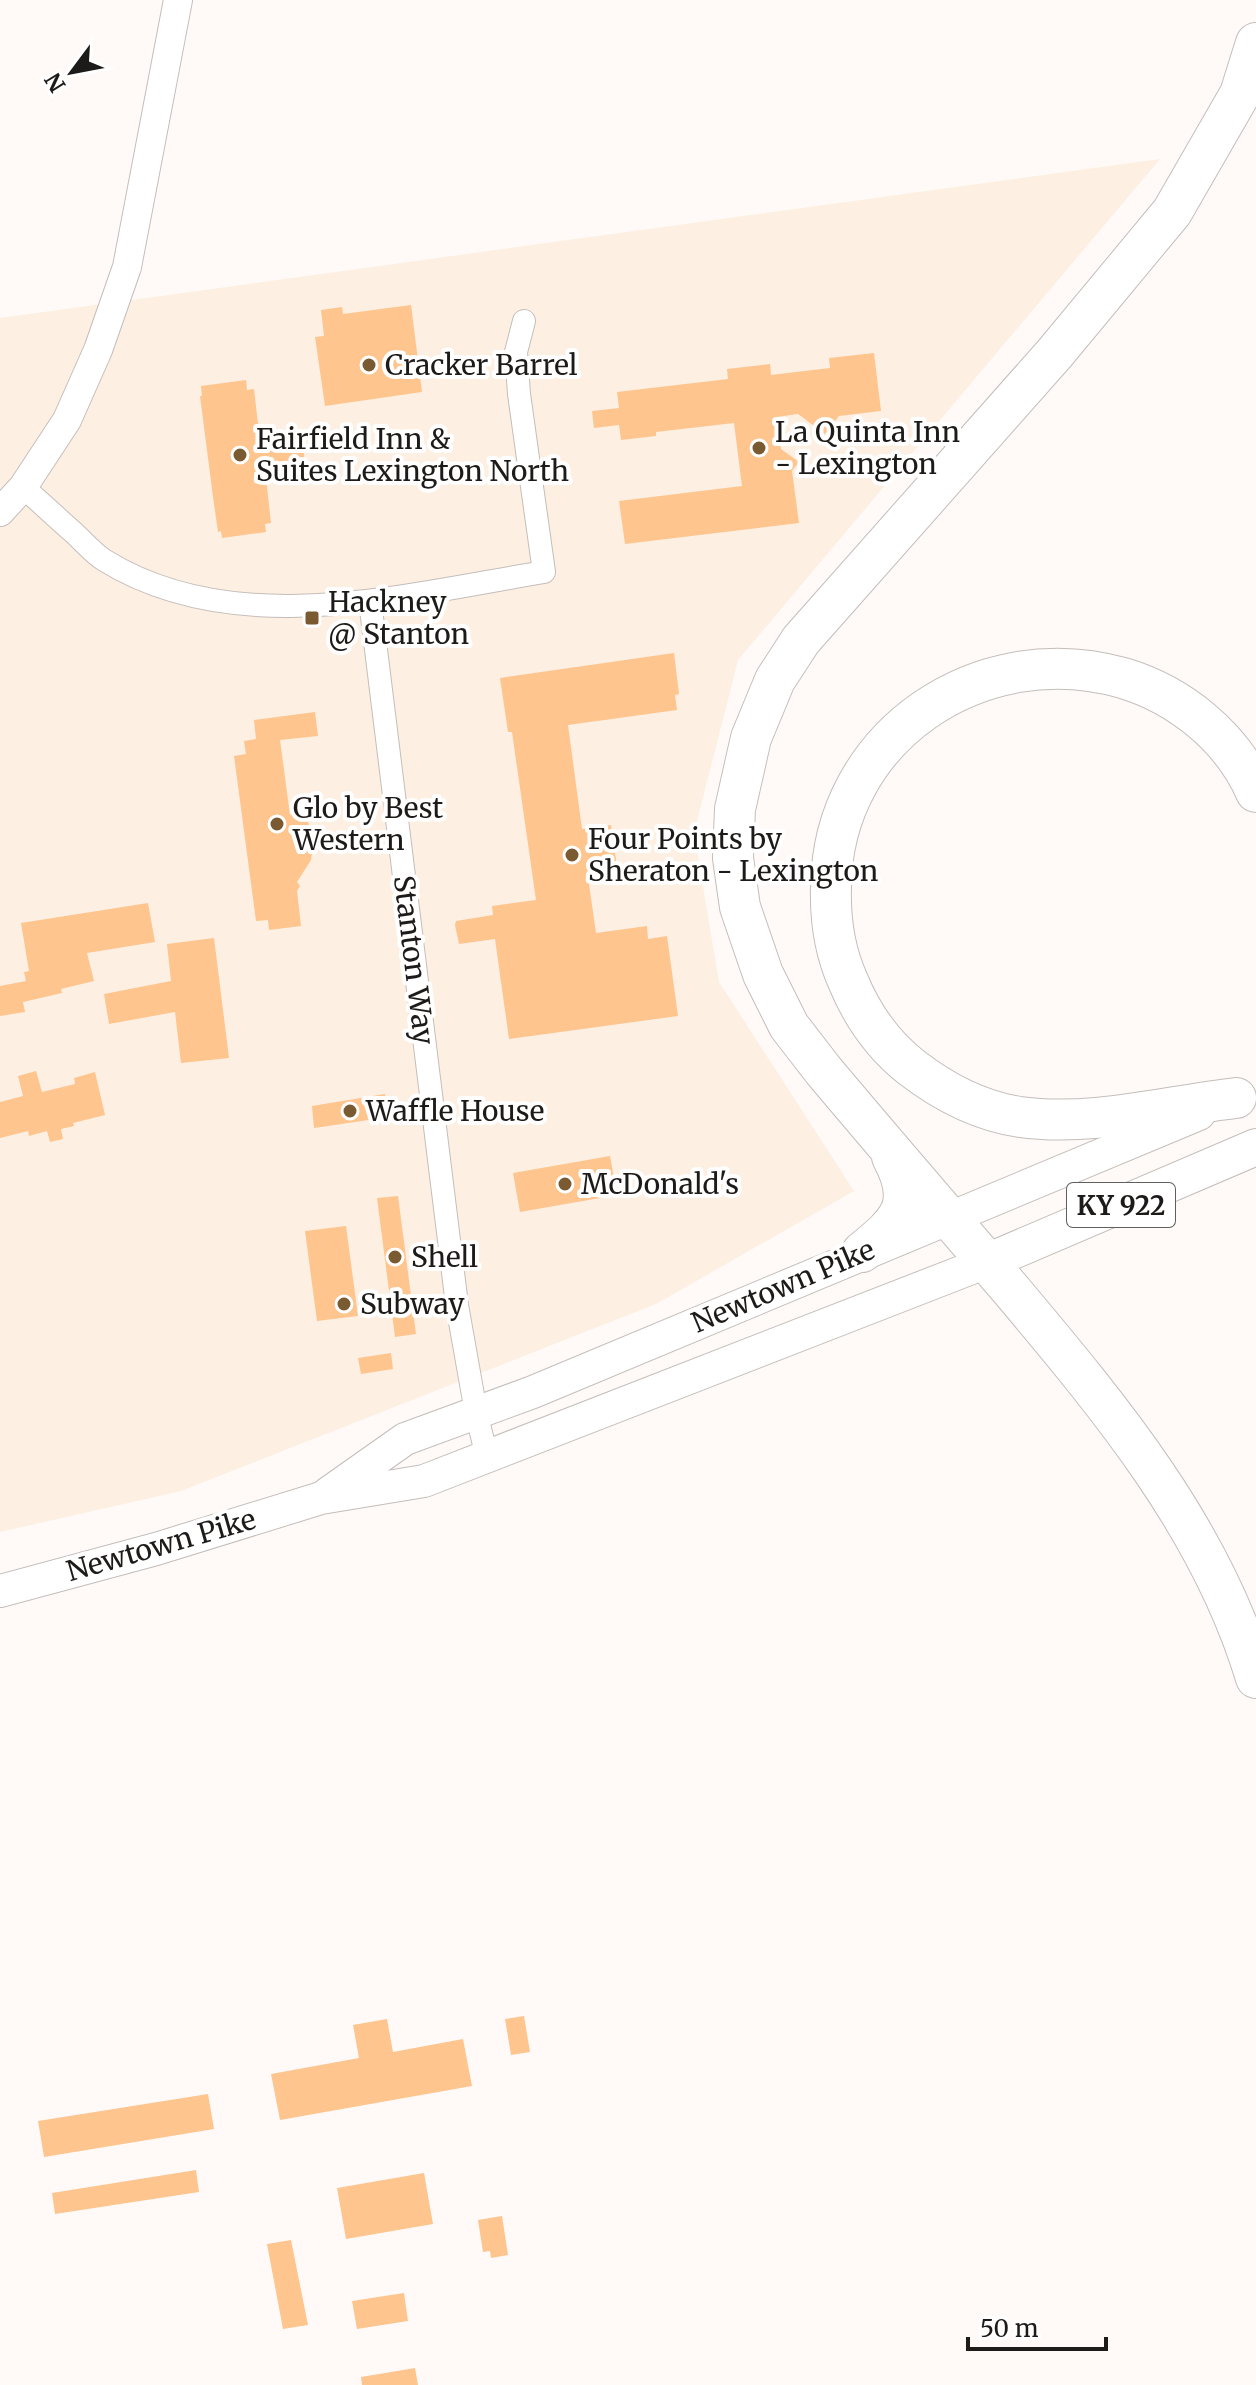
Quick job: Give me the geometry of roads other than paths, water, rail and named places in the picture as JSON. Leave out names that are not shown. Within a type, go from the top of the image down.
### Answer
[{"type":"highway","points":[[1256,43],[1240,94],[1172,212],[1055,353],[801,640],[775,680],[751,738],[735,809],[733,858],[740,907],[763,974],[789,1026],[884,1143],[1074,1365],[1174,1500],[1211,1565],[1256,1678]]},
{"type":"highway","points":[[1246,1094],[1113,1117],[1063,1119],[1018,1117],[973,1104],[934,1085],[876,1033],[857,1003],[832,934],[831,871],[834,842],[844,811],[872,760],[899,730],[931,706],[961,687],[997,675],[1036,668],[1069,667],[1106,673],[1151,688],[1199,717],[1227,747],[1256,792]]},
{"type":"highway","points":[[862,1252],[895,1223],[902,1211],[905,1188],[884,1143]]},
{"type":"highway","name":"Newtown Pike","points":[[987,1262],[1256,1147]]},
{"type":"main road","name":"Newtown Pike","points":[[321,1498],[405,1439],[533,1392],[1246,1094]]},
{"type":"main road","name":"Newtown Pike","points":[[0,1591],[156,1549],[321,1498],[424,1481],[987,1262]]},
{"type":"street","points":[[0,512],[23,487],[67,420],[98,350],[127,267],[178,0]]},
{"type":"street","points":[[23,487],[101,558],[138,579],[211,602],[274,606],[370,601],[544,572],[519,394],[516,352],[524,321]]},
{"type":"street","name":"Stanton Way","points":[[370,601],[457,1305],[487,1457]]},
{"type":"place","name":"Cracker Barrel","points":[[369,365]]},
{"type":"place","name":"La Quinta Inn - Lexington","points":[[759,448]]},
{"type":"place","name":"Fairfield Inn & Suites Lexington North","points":[[240,455]]},
{"type":"place","name":"Hackney @ Stanton","points":[[312,618]]},
{"type":"place","name":"Glo by Best Western","points":[[277,824]]},
{"type":"place","name":"Four Points by Sheraton - Lexington","points":[[572,855]]},
{"type":"place","name":"Waffle House","points":[[350,1111]]},
{"type":"place","name":"McDonald's","points":[[565,1184]]},
{"type":"place","name":"Shell","points":[[395,1257]]},
{"type":"place","name":"Subway","points":[[344,1304]]}]
